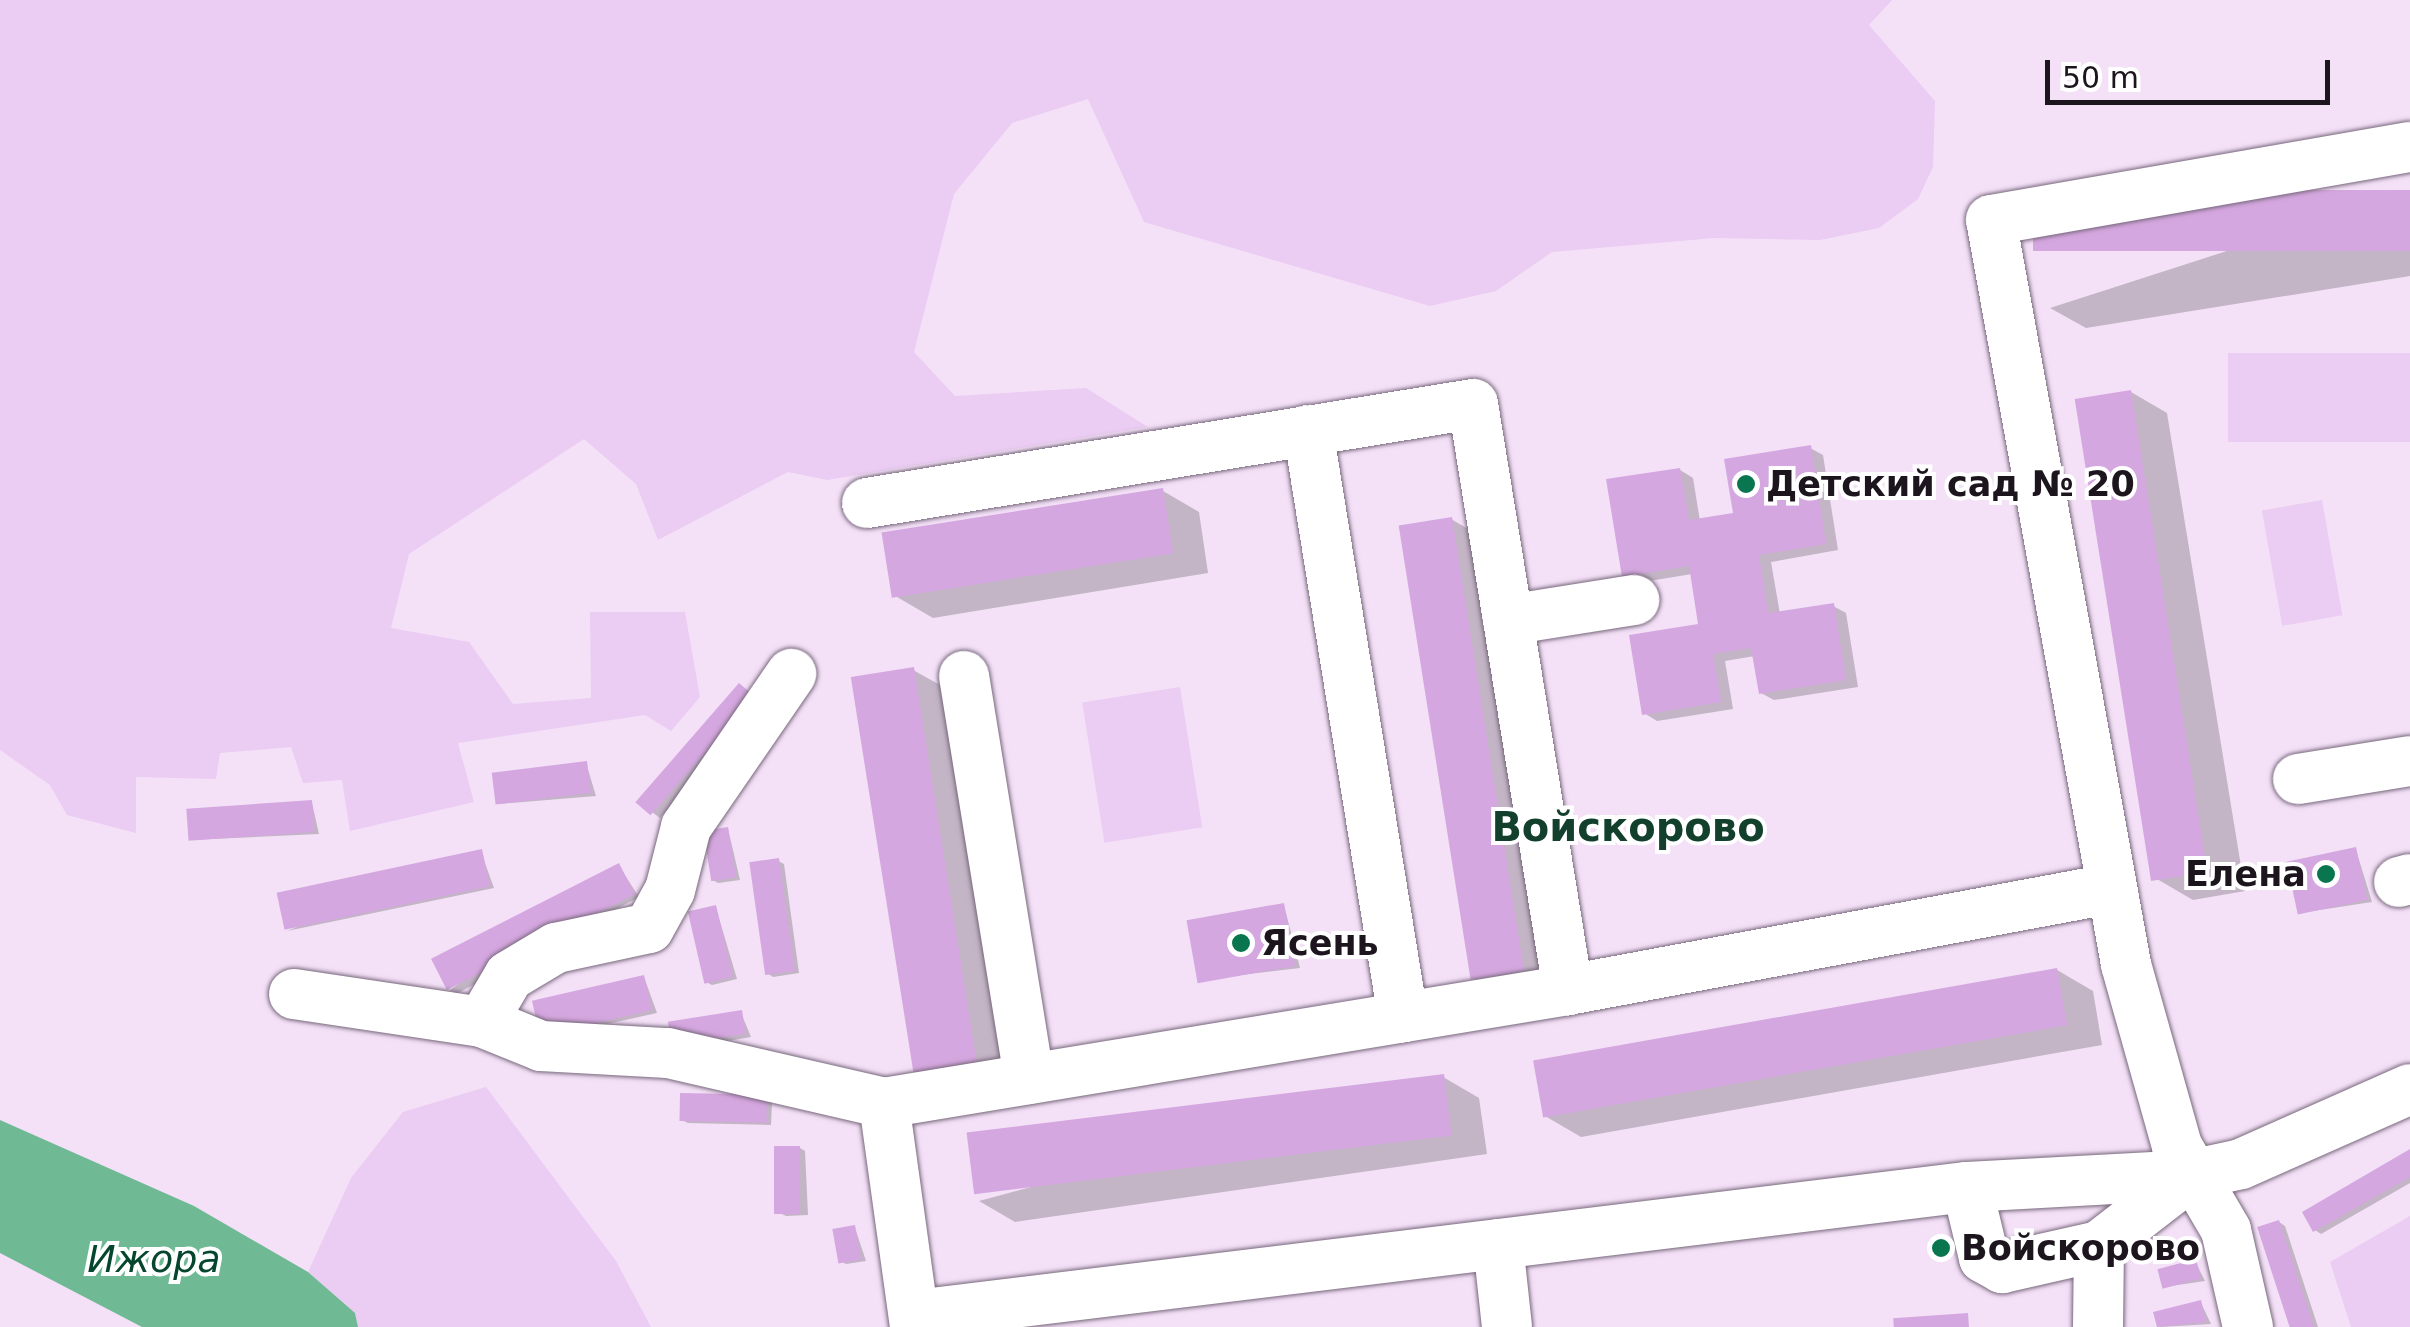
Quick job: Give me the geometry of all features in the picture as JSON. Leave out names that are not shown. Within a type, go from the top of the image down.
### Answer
[{"type":"street","points":[[2248,1327],[2226,1230],[2191,1176],[2172,1127],[2109,889],[1992,220],[2410,147]]},
{"type":"street","points":[[867,503],[1473,404],[1568,990]]},
{"type":"street","points":[[1308,430],[1403,1018]]},
{"type":"street","points":[[1508,620],[1634,600]]},
{"type":"street","points":[[482,1022],[509,976],[556,948],[649,928],[670,890],[686,827],[791,674]]},
{"type":"street","points":[[964,676],[1029,1078]]},
{"type":"street","points":[[2298,779],[2410,761]]},
{"type":"street","points":[[294,994],[482,1022],[541,1046],[668,1053],[884,1103],[1568,990],[2109,889]]},
{"type":"street","points":[[884,1103],[915,1321],[1967,1186],[2191,1176],[2241,1164],[2410,1089]]},
{"type":"street","points":[[1967,1186],[1984,1258],[2002,1268],[2098,1246],[2191,1176]]},
{"type":"street","points":[[1498,1244],[1507,1327]]},
{"type":"street","points":[[2098,1246],[2098,1327]]},
{"type":"shaded area","points":[[0,0],[1892,0],[1869,25],[1935,101],[1933,167],[1918,199],[1879,228],[1820,240],[1715,238],[1552,252],[1496,291],[1430,306],[1144,222],[1088,99],[1012,123],[954,194],[914,352],[955,396],[1086,388],[1148,427],[827,480],[788,472],[658,540],[636,484],[584,439],[409,554],[391,628],[469,642],[513,704],[591,698],[590,612],[685,612],[700,697],[671,731],[645,715],[458,743],[474,802],[350,831],[342,780],[303,783],[291,747],[220,753],[216,779],[136,777],[136,833],[67,815],[50,785],[0,750]]},
{"type":"shaded area","points":[[2228,353],[2410,353],[2410,442],[2228,442]]},
{"type":"shaded area","points":[[2322,500],[2342,615],[2282,626],[2262,511]]},
{"type":"shaded area","points":[[1180,687],[1202,827],[1104,843],[1082,702]]},
{"type":"shaded area","points":[[486,1087],[616,1261],[651,1327],[358,1327],[355,1313],[308,1272],[351,1178],[403,1112]]},
{"type":"shaded area","points":[[2410,1216],[2410,1327],[2351,1327],[2330,1262]]},
{"type":"water","name":"Ижора","points":[[0,1120],[194,1206],[308,1272],[355,1313],[358,1327],[142,1327],[0,1253]]},
{"type":"building","points":[[2033,190],[2410,190],[2410,251],[2033,251]]},
{"type":"building","points":[[2131,390],[2207,872],[2151,881],[2075,399]]},
{"type":"building","points":[[1811,445],[1826,544],[1759,555],[1768,613],[1834,603],[1846,680],[1759,694],[1751,648],[1713,654],[1721,702],[1642,715],[1629,635],[1698,624],[1689,566],[1622,577],[1606,479],[1680,468],[1689,520],[1733,513],[1724,459]]},
{"type":"building","points":[[1163,488],[1173,553],[892,598],[882,533]]},
{"type":"building","points":[[1452,517],[1524,971],[1471,980],[1399,525]]},
{"type":"building","points":[[914,667],[978,1070],[915,1080],[851,677]]},
{"type":"building","points":[[739,683],[754,696],[650,815],[635,802]]},
{"type":"building","points":[[587,761],[591,793],[496,804],[492,773]]},
{"type":"building","points":[[312,800],[314,832],[189,841],[186,809]]},
{"type":"building","points":[[728,827],[736,877],[711,881],[703,831]]},
{"type":"building","name":"Елена","points":[[2356,847],[2367,900],[2298,915],[2287,862]]},
{"type":"building","points":[[482,849],[490,886],[284,930],[277,893]]},
{"type":"building","points":[[779,858],[795,971],[765,975],[749,862]]},
{"type":"building","points":[[619,863],[635,894],[447,990],[431,959]]},
{"type":"building","name":"Ясень","points":[[1284,903],[1295,966],[1198,983],[1187,920]]},
{"type":"building","points":[[716,905],[733,977],[704,984],[688,912]]},
{"type":"building","points":[[2057,968],[2067,1025],[1543,1117],[1533,1060]]},
{"type":"building","points":[[644,975],[652,1010],[540,1036],[532,1001]]},
{"type":"building","points":[[742,1010],[746,1034],[672,1045],[668,1022]]},
{"type":"building","points":[[1444,1074],[1452,1136],[974,1194],[967,1133]]},
{"type":"building","points":[[680,1093],[767,1095],[766,1123],[680,1121]]},
{"type":"building","points":[[774,1146],[800,1146],[800,1214],[774,1214]]},
{"type":"building","points":[[2410,1149],[2410,1177],[2313,1232],[2302,1212]]},
{"type":"building","points":[[2279,1220],[2314,1327],[2290,1327],[2257,1227]]},
{"type":"building","points":[[855,1225],[861,1259],[838,1263],[832,1229]]},
{"type":"building","points":[[2196,1259],[2201,1278],[2163,1289],[2157,1269]]},
{"type":"building","points":[[2201,1300],[2206,1322],[2157,1327],[2153,1312]]},
{"type":"building","points":[[1968,1313],[1969,1327],[1894,1327],[1893,1318]]},
{"type":"place","name":"Детский сад № 20","points":[[1746,484]]},
{"type":"place","name":"Елена","points":[[2326,874]]},
{"type":"place","name":"Ясень","points":[[1241,943]]},
{"type":"place","name":"Войскорово","points":[[1941,1248]]},
{"type":"district","name":"Войскорово","points":[[1628,827]]}]
